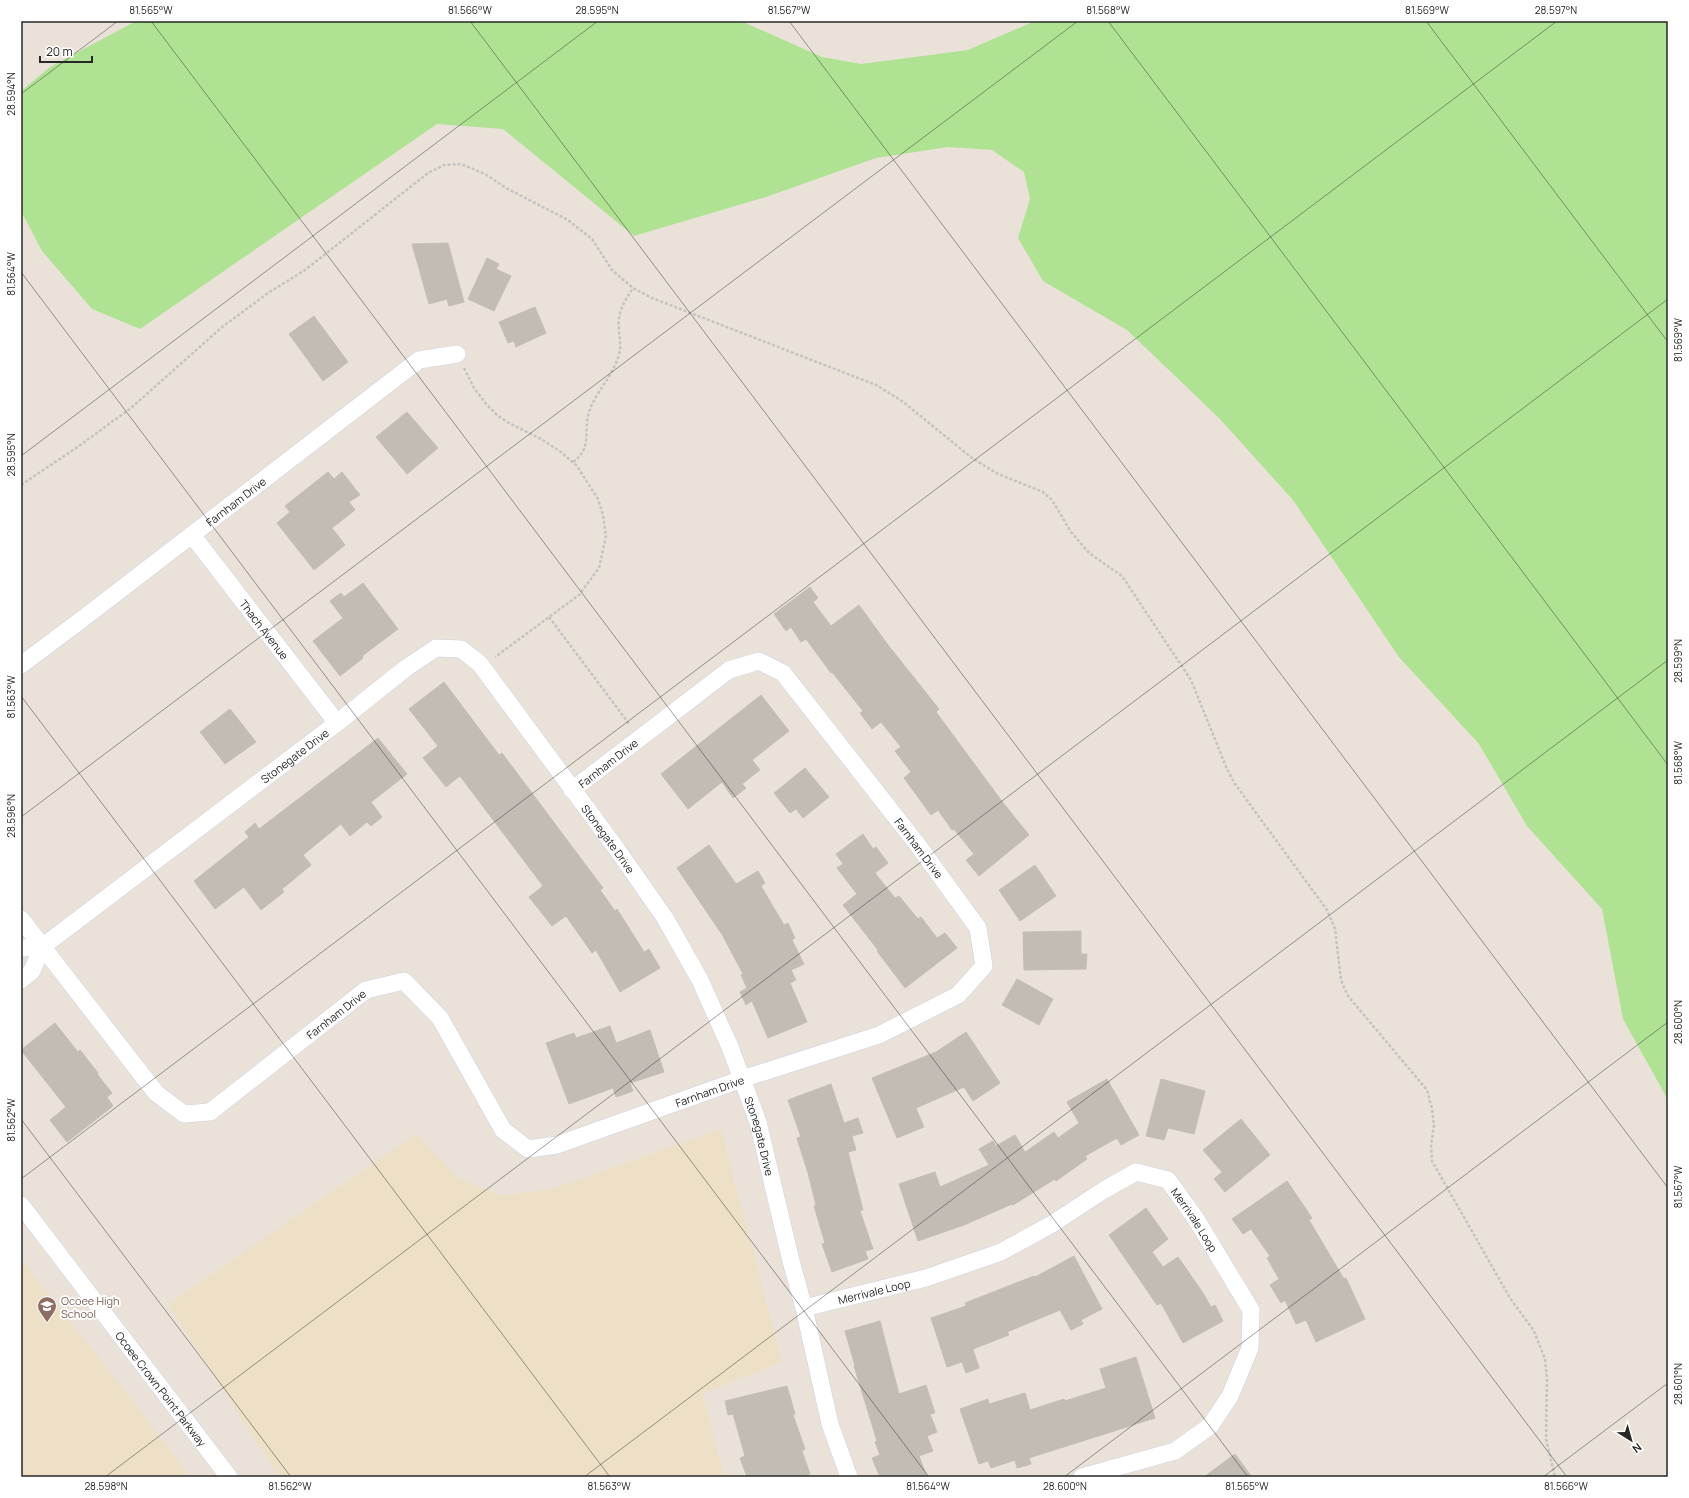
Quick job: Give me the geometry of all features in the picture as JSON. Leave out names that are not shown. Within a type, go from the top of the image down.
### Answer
[{"type":"street","name":"Farnham Drive","points":[[21,665],[419,360],[457,354]]},
{"type":"street","name":"Thach Avenue","points":[[192,535],[337,723]]},
{"type":"street","name":"Stonegate Drive","points":[[42,947],[337,723],[406,668],[436,648],[461,649],[482,666],[616,848],[665,918],[700,980],[730,1047],[758,1122],[791,1261],[804,1308],[830,1424],[849,1477]]},
{"type":"street","name":"Farnham Drive","points":[[21,919],[156,1093],[184,1114],[210,1112],[366,990],[404,981],[440,1018],[503,1130],[528,1149],[557,1145],[742,1079],[879,1035],[958,994],[984,966],[978,928],[917,844],[783,673],[759,661],[729,670],[572,790]]},
{"type":"street","points":[[21,948],[42,947],[32,972],[21,980]]},
{"type":"street","name":"Merrivale Loop","points":[[804,1308],[926,1278],[1001,1252],[1052,1224],[1104,1190],[1136,1172],[1168,1180],[1196,1219],[1251,1310],[1250,1348],[1230,1396],[1210,1426],[1175,1451],[1082,1477]]},
{"type":"street","name":"Ocoee Crown Point Parkway","points":[[21,1205],[228,1477]]},
{"type":"path","points":[[21,485],[79,446],[131,408],[222,328],[268,293],[306,270],[428,173],[444,165],[461,164],[478,170],[506,188],[568,220],[592,239],[612,270],[633,288],[652,298],[876,385],[902,401],[972,458],[998,474],[1043,492],[1052,500],[1071,532],[1089,552],[1122,576],[1191,680],[1227,769],[1235,784],[1327,910],[1335,929],[1341,980],[1348,996],[1426,1090],[1432,1109],[1434,1125],[1431,1145],[1432,1161],[1510,1298],[1534,1331],[1545,1359],[1547,1379],[1546,1439],[1555,1477]]},
{"type":"path","points":[[573,462],[580,457],[584,451],[589,413],[600,389],[616,363],[620,353],[618,314],[621,306],[633,288]]},
{"type":"path","points":[[457,354],[474,388],[486,404],[498,416],[541,439],[573,462],[589,483],[598,499],[603,515],[606,536],[599,568],[579,595],[482,666]]},
{"type":"path","points":[[549,617],[640,738]]},
{"type":"shaded area","points":[[721,1129],[782,1362],[702,1394],[725,1477],[279,1477],[168,1304],[416,1134],[458,1178],[503,1196],[555,1188]]},
{"type":"shaded area","name":"Ocoee High School","points":[[21,1259],[123,1388],[190,1477],[21,1477]]},
{"type":"green space","points":[[136,21],[741,21],[822,57],[861,64],[968,50],[1035,21],[1668,21],[1668,1100],[1623,1019],[1602,909],[1527,826],[1479,744],[1399,657],[1293,500],[1219,418],[1127,330],[1043,281],[1018,238],[1030,199],[1024,172],[992,150],[948,147],[876,158],[766,197],[634,236],[503,129],[437,124],[140,329],[92,309],[42,251],[21,211],[21,91],[50,67]]},
{"type":"building","points":[[448,243],[464,302],[449,306],[447,299],[429,304],[412,244]]},
{"type":"building","points":[[487,258],[499,264],[496,269],[511,276],[494,311],[468,299]]},
{"type":"building","points":[[535,307],[546,333],[516,347],[514,341],[508,343],[499,322]]},
{"type":"building","points":[[314,316],[348,362],[323,381],[289,334]]},
{"type":"building","points":[[407,412],[438,448],[407,474],[376,437]]},
{"type":"building","points":[[328,472],[334,479],[342,472],[360,495],[349,502],[355,510],[332,528],[345,545],[314,570],[277,523],[290,512],[285,506]]},
{"type":"building","points":[[363,583],[398,629],[362,656],[363,658],[340,676],[313,641],[343,618],[330,601],[341,593],[344,597]]},
{"type":"building","points":[[810,587],[818,598],[813,602],[831,626],[859,605],[888,645],[939,709],[936,712],[1001,800],[1029,835],[979,876],[966,860],[974,854],[954,829],[952,830],[938,810],[931,815],[904,778],[911,772],[895,751],[901,747],[881,722],[872,729],[860,713],[863,711],[832,672],[831,673],[806,639],[801,642],[791,627],[786,631],[774,614]]},
{"type":"building","points":[[444,682],[499,755],[502,753],[603,888],[600,890],[615,911],[617,909],[644,952],[649,949],[660,968],[620,992],[596,950],[592,953],[566,916],[552,926],[529,897],[543,886],[460,776],[446,787],[423,758],[438,746],[409,709]]},
{"type":"building","points":[[761,695],[789,731],[752,760],[760,770],[742,784],[746,788],[733,798],[722,782],[688,809],[661,774]]},
{"type":"building","points":[[230,709],[256,742],[225,764],[200,732]]},
{"type":"building","points":[[378,738],[407,774],[371,802],[382,817],[371,826],[367,822],[350,836],[341,824],[303,855],[311,865],[282,889],[284,892],[261,910],[244,887],[215,909],[194,881],[249,837],[245,832],[255,823],[259,829]]},
{"type":"building","points":[[805,768],[829,797],[803,818],[796,809],[790,813],[774,793]]},
{"type":"building","points":[[863,834],[873,849],[876,847],[888,863],[875,873],[895,898],[899,896],[918,919],[921,917],[937,938],[945,933],[957,948],[905,988],[843,905],[857,894],[837,868],[843,864],[836,854]]},
{"type":"building","points":[[709,845],[736,884],[758,871],[765,883],[761,886],[784,925],[788,923],[795,938],[792,940],[804,964],[791,970],[796,980],[790,983],[807,1022],[768,1038],[752,1001],[746,1005],[740,992],[747,988],[741,975],[743,974],[723,936],[677,868]]},
{"type":"building","points":[[1035,865],[1056,896],[1020,921],[999,890]]},
{"type":"building","points":[[1081,931],[1081,954],[1087,954],[1086,969],[1024,970],[1023,932]]},
{"type":"building","points":[[1017,979],[1053,999],[1039,1025],[1002,1005]]},
{"type":"building","points":[[55,1023],[78,1052],[80,1050],[112,1093],[107,1097],[113,1106],[67,1142],[50,1120],[66,1107],[21,1050]]},
{"type":"building","points":[[610,1026],[616,1043],[650,1030],[664,1072],[630,1083],[633,1091],[616,1097],[613,1088],[569,1104],[546,1043],[574,1033],[576,1038]]},
{"type":"building","points":[[966,1032],[1000,1083],[973,1101],[964,1087],[916,1108],[924,1127],[897,1138],[872,1078],[936,1052]]},
{"type":"building","points":[[1107,1079],[1139,1135],[1121,1145],[1117,1138],[1085,1156],[1087,1159],[1056,1181],[1055,1179],[1013,1205],[1012,1204],[964,1225],[918,1241],[899,1184],[935,1172],[940,1187],[989,1165],[979,1149],[993,1141],[996,1146],[1015,1135],[1025,1152],[1054,1132],[1058,1138],[1079,1123],[1067,1102]]},
{"type":"building","points":[[1161,1079],[1205,1091],[1194,1134],[1168,1128],[1164,1140],[1146,1136]]},
{"type":"building","points":[[831,1084],[844,1123],[858,1118],[863,1133],[852,1136],[856,1150],[848,1152],[863,1210],[860,1211],[873,1249],[865,1251],[868,1259],[832,1272],[822,1244],[825,1243],[814,1206],[816,1205],[808,1173],[797,1138],[801,1137],[788,1100]]},
{"type":"building","points":[[1241,1119],[1270,1155],[1225,1192],[1214,1179],[1222,1172],[1203,1150]]},
{"type":"building","points":[[1287,1181],[1312,1218],[1309,1220],[1344,1279],[1346,1278],[1365,1319],[1316,1342],[1306,1320],[1296,1324],[1285,1300],[1281,1303],[1270,1285],[1279,1279],[1267,1258],[1270,1256],[1251,1229],[1243,1234],[1232,1219]]},
{"type":"building","points":[[1146,1208],[1168,1239],[1152,1252],[1163,1267],[1178,1257],[1211,1307],[1215,1305],[1223,1321],[1183,1343],[1161,1303],[1157,1305],[1109,1235]]},
{"type":"building","points":[[1074,1256],[1102,1309],[1081,1320],[1083,1324],[1071,1330],[1060,1310],[1007,1332],[1009,1335],[973,1349],[979,1368],[966,1373],[962,1362],[947,1367],[931,1318],[966,1306],[965,1303],[1034,1276],[1035,1277]]},
{"type":"building","points":[[880,1321],[899,1394],[926,1385],[935,1413],[930,1414],[937,1432],[927,1436],[933,1451],[919,1456],[927,1477],[880,1477],[872,1458],[880,1455],[875,1442],[877,1441],[845,1331]]},
{"type":"building","points":[[1136,1357],[1155,1418],[1029,1458],[1031,1464],[1017,1468],[1015,1460],[991,1468],[988,1461],[979,1464],[960,1409],[988,1399],[989,1404],[1025,1393],[1030,1410],[1064,1399],[1065,1401],[1106,1388],[1100,1369]]},
{"type":"building","points":[[787,1386],[795,1414],[793,1415],[805,1449],[802,1451],[810,1474],[802,1477],[747,1477],[740,1458],[745,1456],[733,1414],[728,1415],[725,1401]]},
{"type":"building","points":[[1235,1454],[1252,1477],[1204,1477]]},
{"type":"place","name":"Ocoee High School","points":[[47,1323]]}]
